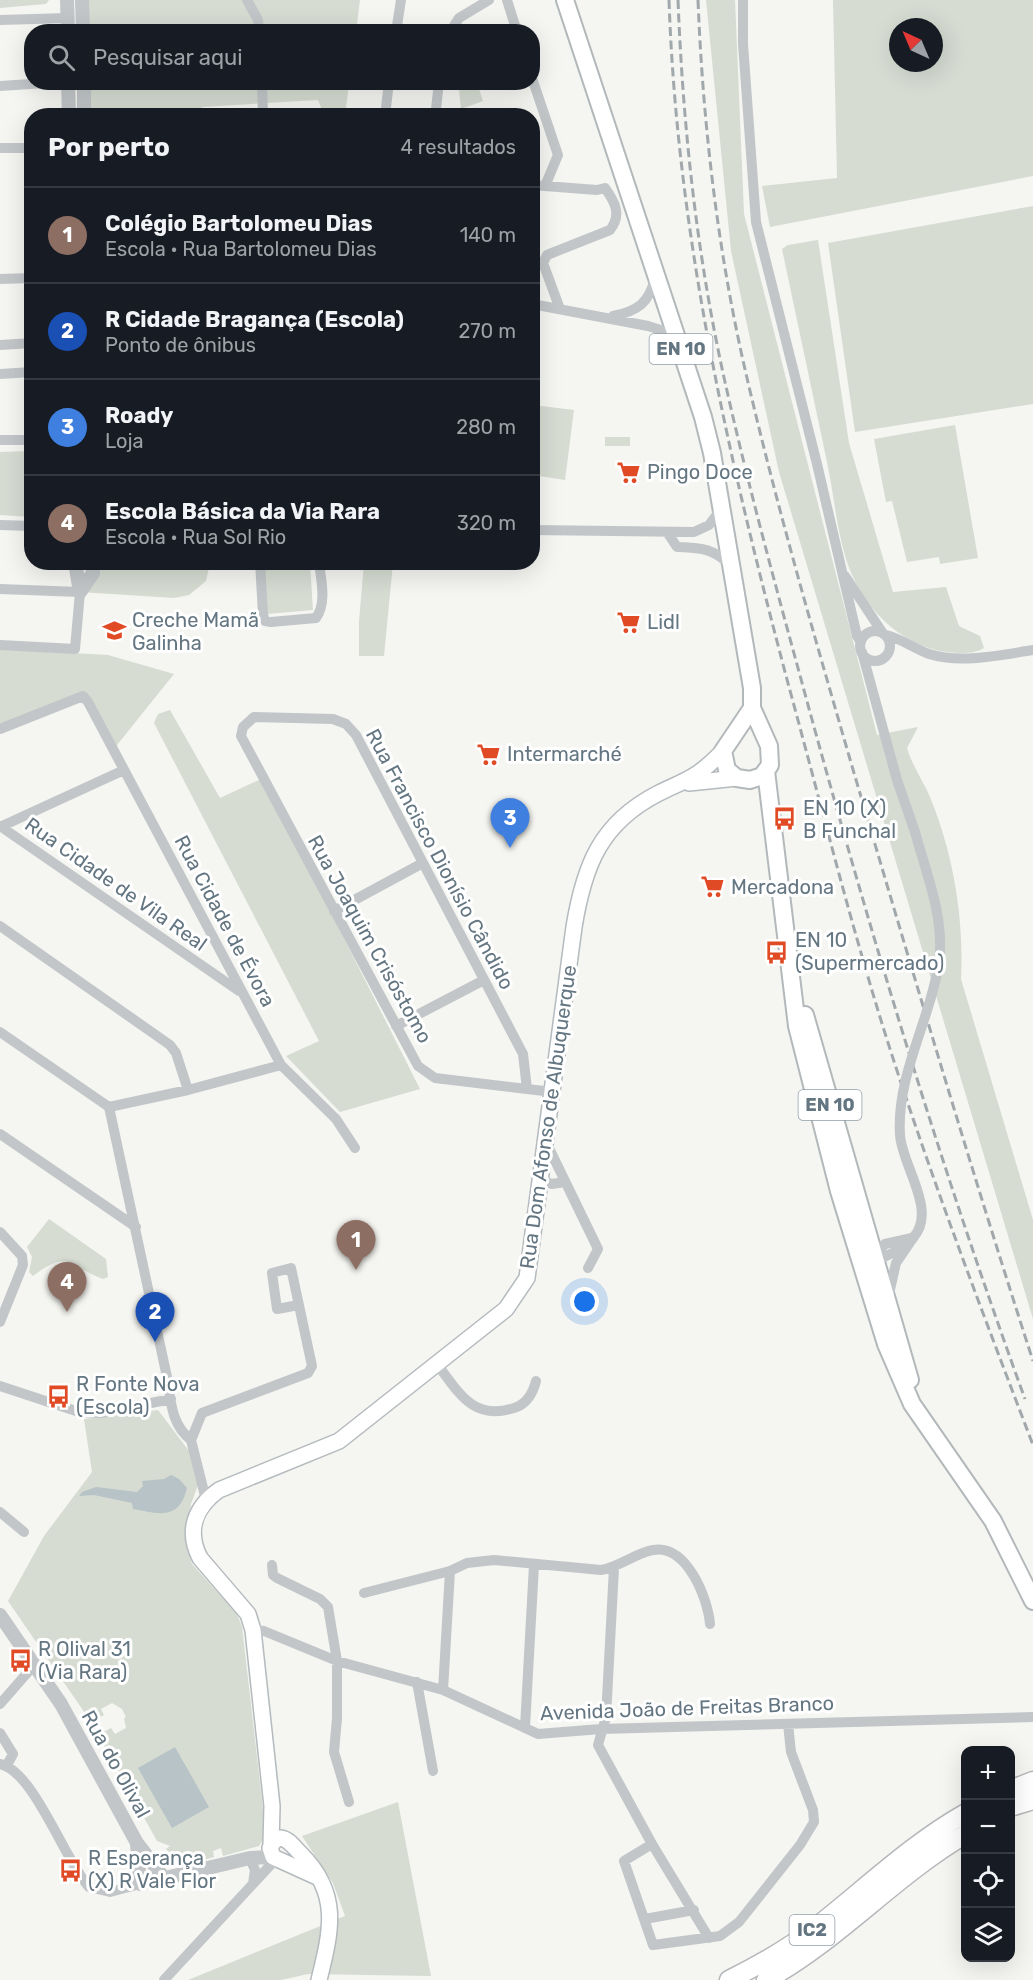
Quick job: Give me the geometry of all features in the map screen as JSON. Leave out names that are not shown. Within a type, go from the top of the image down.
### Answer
[{"type":"highway","points":[[1015,1789],[1033,1782]]},
{"type":"highway","points":[[1015,1806],[1033,1800]]},
{"type":"highway","name":"IC2","points":[[729,1980],[754,1968],[807,1934],[940,1828],[961,1816]]},
{"type":"highway","name":"IC2","points":[[766,1980],[815,1948],[899,1880],[961,1837]]},
{"type":"main road","name":"EN 10","points":[[565,0],[708,435],[752,688],[752,708],[771,752],[766,771],[797,1026],[807,1071],[866,1284],[898,1377],[933,1434],[993,1521],[1033,1601]]},
{"type":"main road","points":[[726,746],[752,708]]},
{"type":"main road","points":[[726,746],[738,734],[749,732],[766,741]]},
{"type":"main road","name":"EN 10","points":[[726,746],[724,764],[765,801],[771,816]]},
{"type":"main road","name":"Rua Dom Afonso de Albuquerque","points":[[206,1500],[219,1490],[339,1441],[506,1309],[518,1296],[527,1278],[580,886],[591,858],[604,839],[640,805],[659,793],[686,783],[704,771],[726,746]]},
{"type":"main road","points":[[740,779],[756,779],[766,771]]},
{"type":"main road","name":"Rua Dom Afonso de Albuquerque","points":[[686,783],[697,784],[740,779]]},
{"type":"main road","name":"EN 10","points":[[789,954],[889,1310],[908,1373],[933,1434]]},
{"type":"main road","points":[[206,1500],[195,1516],[192,1534],[195,1548],[200,1558],[248,1614],[253,1630],[275,1854]]},
{"type":"main road","points":[[272,1806],[290,1843],[307,1861],[331,1905],[331,1927],[319,1980]]},
{"type":"main road","points":[[275,1854],[280,1838],[290,1843]]},
{"type":"main road","points":[[275,1854],[291,1857],[290,1843]]},
{"type":"main road","points":[[275,1854],[317,1877]]},
{"type":"street","points":[[67,0],[68,24]]},
{"type":"street","points":[[82,0],[83,24]]},
{"type":"street","points":[[247,0],[258,24]]},
{"type":"street","points":[[397,24],[401,0]]},
{"type":"street","points":[[455,24],[459,18],[489,0]]},
{"type":"street","points":[[507,0],[514,24]]},
{"type":"street","points":[[743,0],[743,44],[756,222],[857,636],[869,659],[879,660]]},
{"type":"street","points":[[0,20],[54,24]]},
{"type":"street","points":[[0,86],[24,84]]},
{"type":"street","points":[[68,90],[69,108]]},
{"type":"street","points":[[84,90],[84,108]]},
{"type":"street","points":[[262,90],[263,108]]},
{"type":"street","points":[[386,108],[388,90]]},
{"type":"street","points":[[436,108],[438,90]]},
{"type":"street","points":[[536,90],[558,155],[545,186]]},
{"type":"street","points":[[0,148],[24,148]]},
{"type":"street","points":[[540,186],[597,190],[604,188],[614,201],[617,216],[610,230],[547,255],[543,263],[560,309]]},
{"type":"street","points":[[608,316],[629,313],[645,303],[652,293],[656,275]]},
{"type":"street","points":[[0,279],[24,278]]},
{"type":"street","points":[[540,305],[608,316],[664,331],[679,345]]},
{"type":"street","points":[[0,345],[24,344]]},
{"type":"street","points":[[0,374],[24,372]]},
{"type":"street","points":[[0,440],[24,440]]},
{"type":"street","points":[[540,530],[668,532],[702,530],[714,520],[722,508]]},
{"type":"street","points":[[0,525],[24,526]]},
{"type":"street","points":[[668,532],[678,548],[707,548],[720,555],[732,567]]},
{"type":"street","points":[[0,645],[75,649],[80,592],[76,570]]},
{"type":"street","points":[[80,592],[93,570]]},
{"type":"street","points":[[260,570],[263,614],[265,621],[271,622],[316,618],[322,611],[323,602],[320,570]]},
{"type":"street","points":[[843,574],[884,633],[890,649]]},
{"type":"street","points":[[0,589],[80,592]]},
{"type":"street","points":[[889,1310],[891,1277],[905,1247],[919,1231],[923,1211],[905,1161],[900,1135],[901,1112],[906,1083],[939,960],[937,913],[915,832],[897,780],[862,647],[867,634],[884,633],[931,654],[952,658],[986,657],[1033,650]]},
{"type":"street","points":[[873,691],[879,660],[890,649],[910,646]]},
{"type":"street","name":"Rua Cidade de Évora","points":[[0,729],[83,696],[281,1065],[336,1119],[355,1148]]},
{"type":"street","name":"Rua Francisco Dionísio Cândido","points":[[243,727],[254,717],[333,719],[346,724],[363,748],[421,864],[523,1054],[527,1089]]},
{"type":"street","name":"Rua Joaquim Crisóstomo","points":[[243,727],[242,736],[418,1066],[435,1078],[527,1089]]},
{"type":"street","points":[[0,826],[124,770]]},
{"type":"street","name":"Rua Cidade de Vila Real","points":[[0,826],[242,993]]},
{"type":"street","points":[[334,911],[421,864]]},
{"type":"street","points":[[0,926],[170,1045],[176,1053],[189,1090]]},
{"type":"street","points":[[396,1026],[484,980]]},
{"type":"street","points":[[0,1032],[109,1107],[171,1399],[173,1418],[183,1434],[191,1440]]},
{"type":"street","points":[[109,1107],[189,1090],[281,1065]]},
{"type":"street","points":[[527,1089],[553,1092]]},
{"type":"street","points":[[0,1134],[135,1227]]},
{"type":"street","points":[[546,1142],[598,1249],[588,1269]]},
{"type":"street","points":[[559,1166],[552,1164],[541,1173],[552,1184],[565,1182]]},
{"type":"street","points":[[864,1221],[875,1236],[893,1242]]},
{"type":"street","points":[[0,1232],[22,1256],[22,1265],[0,1322]]},
{"type":"street","points":[[853,1238],[866,1252],[884,1257],[905,1247]]},
{"type":"street","points":[[866,1284],[867,1272],[874,1255],[885,1244],[913,1238]]},
{"type":"street","points":[[206,1500],[191,1440],[202,1413],[313,1372],[299,1305]]},
{"type":"street","points":[[437,1364],[466,1401],[482,1411],[500,1413],[519,1407],[533,1394],[536,1381]]},
{"type":"street","points":[[0,1386],[79,1412],[101,1413],[171,1399]]},
{"type":"street","points":[[0,1512],[24,1532]]},
{"type":"street","points":[[364,1593],[450,1571],[467,1563],[494,1560],[601,1570],[614,1568],[653,1550],[670,1551],[687,1567],[699,1584],[708,1606],[710,1624]]},
{"type":"street","points":[[272,1565],[273,1575],[320,1599],[328,1607],[337,1660],[337,1718],[334,1752],[349,1802]]},
{"type":"street","points":[[525,1727],[534,1565]]},
{"type":"street","points":[[614,1568],[606,1717],[598,1745],[652,1844],[709,1938]]},
{"type":"street","points":[[443,1690],[450,1571]]},
{"type":"street","name":"Rua do Olival","points":[[1,1621],[35,1664],[61,1704],[137,1843],[164,1878]]},
{"type":"street","name":"Avenida João de Freitas Branco","points":[[253,1630],[264,1630],[337,1660],[443,1690],[538,1734],[601,1729],[1033,1717]]},
{"type":"street","points":[[0,1704],[35,1664]]},
{"type":"street","points":[[417,1682],[433,1771]]},
{"type":"street","points":[[652,1844],[624,1861],[653,1945],[720,1936],[739,1922],[800,1845],[814,1822],[813,1810],[791,1752],[788,1724]]},
{"type":"street","points":[[0,1733],[13,1754],[4,1764],[29,1787],[89,1887],[103,1892],[275,1854]]},
{"type":"street","name":"Rua do Olival","points":[[137,1843],[140,1884]]},
{"type":"street","points":[[164,1980],[253,1884],[275,1854]]},
{"type":"street","points":[[250,1858],[255,1870],[253,1884]]},
{"type":"street","points":[[645,1919],[694,1911]]},
{"type":"shaded area","points":[[0,0],[49,0],[46,4],[0,8]]},
{"type":"shaded area","points":[[84,0],[360,0],[357,24],[84,24]]},
{"type":"shaded area","points":[[706,0],[735,0],[744,214],[877,735],[918,727],[907,748],[940,823],[952,867],[961,934],[961,979],[1033,1220],[1033,1319],[779,472],[731,251]]},
{"type":"shaded area","points":[[833,0],[1033,0],[1033,176],[770,227],[762,186],[837,178]]},
{"type":"shaded area","points":[[84,90],[348,90],[346,108],[321,108],[318,100],[202,108],[84,108]]},
{"type":"shaded area","points":[[459,90],[479,90],[483,101],[461,108]]},
{"type":"shaded area","points":[[1033,206],[1033,404],[855,432],[828,243]]},
{"type":"shaded area","points":[[818,240],[849,443],[893,592],[946,587],[959,626],[980,636],[984,648],[981,650],[965,653],[939,651],[905,637],[890,626],[865,598],[848,565],[782,249],[788,245]]},
{"type":"shaded area","points":[[540,406],[574,410],[565,480],[540,476]]},
{"type":"shaded area","points":[[955,425],[978,558],[940,564],[939,557],[907,562],[892,501],[886,502],[874,439]]},
{"type":"shaded area","points":[[605,437],[630,437],[630,446],[605,446]]},
{"type":"shaded area","points":[[24,451],[24,517],[0,515],[0,452]]},
{"type":"shaded area","points":[[89,570],[208,570],[206,581],[189,595],[174,598],[80,592]]},
{"type":"shaded area","points":[[263,570],[310,570],[313,610],[267,614]]},
{"type":"shaded area","points":[[363,570],[392,570],[384,656],[359,656]]},
{"type":"shaded area","points":[[0,649],[108,655],[174,674],[113,750],[83,697],[0,729]]},
{"type":"shaded area","points":[[170,710],[220,798],[263,778],[420,1089],[340,1112],[286,1056],[319,1041],[154,723],[158,714]]},
{"type":"shaded area","points":[[49,1219],[106,1259],[108,1277],[103,1279],[69,1262],[62,1261],[33,1276],[29,1272],[32,1257],[27,1247]]},
{"type":"shaded area","points":[[158,1410],[189,1451],[198,1485],[191,1504],[186,1545],[192,1564],[237,1614],[242,1627],[266,1835],[259,1846],[223,1856],[221,1848],[213,1851],[214,1857],[179,1866],[159,1861],[167,1859],[169,1852],[166,1849],[170,1846],[157,1841],[98,1735],[111,1728],[115,1734],[126,1728],[124,1718],[126,1717],[122,1709],[112,1703],[101,1709],[104,1715],[91,1722],[8,1601],[44,1536],[92,1472],[84,1419]]},
{"type":"shaded area","points":[[171,1475],[179,1479],[187,1488],[179,1506],[166,1513],[133,1509],[132,1503],[94,1495],[79,1496],[82,1492],[96,1487],[137,1492],[143,1486],[142,1481],[164,1479]]},
{"type":"shaded area","points":[[175,1747],[209,1807],[172,1828],[138,1768]]},
{"type":"shaded area","points":[[398,1802],[431,1976],[308,1974],[281,1980],[188,1980],[345,1916],[333,1883],[302,1836]]},
{"type":"railway","points":[[669,0],[674,88],[695,261],[727,432],[767,602],[850,914],[890,1049],[941,1199],[1033,1445]]},
{"type":"railway","points":[[678,0],[688,144],[699,240],[715,335],[744,463],[808,705],[909,1054],[965,1227],[1025,1399]]},
{"type":"railway","points":[[698,0],[708,142],[720,237],[737,331],[771,477],[854,773],[964,1141],[1033,1361]]},
{"type":"place","name":"Pingo Doce","points":[[629,472]]},
{"type":"place","name":"Lidl","points":[[629,622]]},
{"type":"place","name":"Creche Mamã Galinha","points":[[114,631]]},
{"type":"place","name":"Intermarché","points":[[489,754]]},
{"type":"place","name":"EN 10 (X) B Funchal","points":[[785,819]]},
{"type":"place","name":"Roady","points":[[510,848]]},
{"type":"place","name":"Mercadona","points":[[713,887]]},
{"type":"place","name":"EN 10 (Supermercado)","points":[[777,952]]},
{"type":"place","name":"Colégio Bartolomeu Dias","points":[[356,1270]]},
{"type":"place","name":"Escola Básica da Via Rara","points":[[67,1312]]},
{"type":"place","name":"R Cidade Bragança (Escola)","points":[[155,1342]]},
{"type":"place","name":"R Fonte Nova (Escola)","points":[[58,1396]]},
{"type":"place","name":"R Olival 31 (Via Rara)","points":[[20,1661]]},
{"type":"place","name":"R Esperança (X) R Vale Flor","points":[[70,1870]]}]
